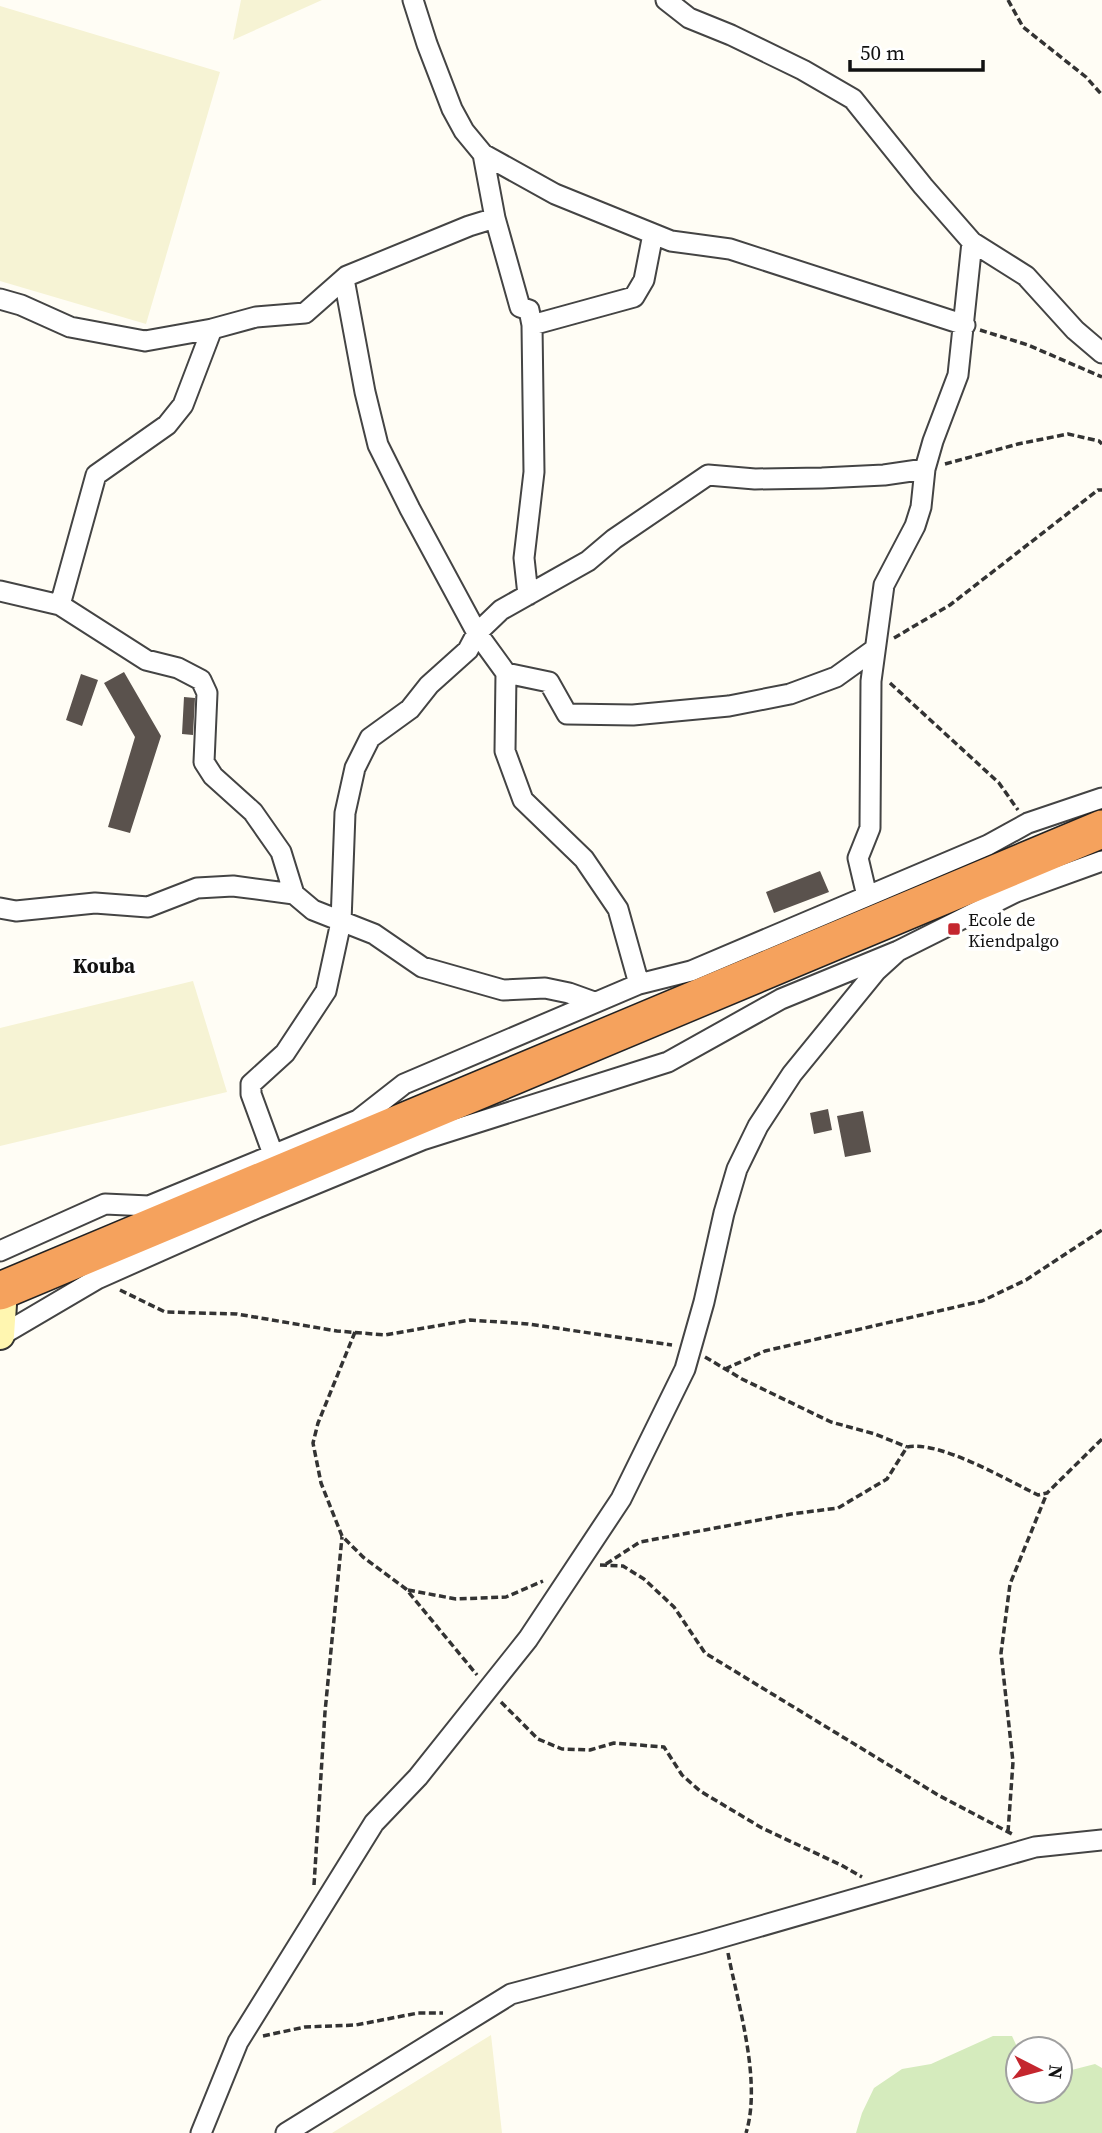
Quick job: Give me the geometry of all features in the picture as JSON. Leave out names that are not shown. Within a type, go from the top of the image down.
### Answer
[{"type":"highway","points":[[2,1290],[277,1164],[1102,829]]},
{"type":"street","points":[[413,0],[426,44],[452,109],[464,131],[482,154],[555,194],[671,241],[730,249],[965,325]]},
{"type":"street","points":[[666,0],[688,18],[791,64],[853,99],[923,187],[972,242],[1026,276],[1075,330],[1102,353]]},
{"type":"street","points":[[482,154],[495,218],[520,307],[529,310],[532,325],[534,471],[524,558],[528,595]]},
{"type":"street","points":[[0,299],[70,327],[145,341],[212,329],[256,317],[304,313],[344,279],[469,226],[495,218]]},
{"type":"street","points":[[532,325],[634,297],[644,280],[653,234]]},
{"type":"street","points":[[867,896],[858,858],[870,828],[874,658],[884,585],[915,526],[921,508],[925,469],[958,375],[972,242]]},
{"type":"street","points":[[344,279],[365,392],[378,444],[477,634],[506,673],[505,751],[523,800],[583,859],[618,909],[639,984]]},
{"type":"street","points":[[60,605],[96,475],[166,425],[183,405],[212,329]]},
{"type":"street","points":[[277,1164],[251,1094],[251,1084],[285,1054],[326,991],[341,922],[345,813],[355,768],[369,738],[410,709],[429,685],[468,650],[477,634],[501,610],[589,561],[624,532],[708,475],[755,479],[822,478],[884,475],[925,469]]},
{"type":"street","points":[[0,592],[60,605],[146,660],[178,668],[201,680],[207,692],[204,762],[213,776],[253,812],[281,852],[294,894]]},
{"type":"street","points":[[506,673],[549,681],[566,714],[633,715],[729,706],[790,694],[836,677],[874,658]]},
{"type":"street","points":[[0,1251],[105,1204],[149,1206],[277,1164],[358,1120],[404,1084],[639,984],[691,971],[988,845],[1028,823],[1102,798]]},
{"type":"street","points":[[0,1335],[97,1279],[257,1209],[422,1140],[668,1062],[780,999],[898,951],[1016,892],[1102,861]]},
{"type":"street","points":[[0,908],[16,911],[95,903],[148,907],[197,888],[233,886],[294,894],[313,910],[374,934],[422,967],[503,990],[545,988],[594,1002]]},
{"type":"street","points":[[201,2133],[237,2042],[374,1824],[418,1777],[528,1639],[621,1499],[685,1369],[730,1191],[737,1169],[758,1126],[792,1074],[876,971],[898,951]]},
{"type":"street","points":[[0,1335],[2,1290]]},
{"type":"street","points":[[286,2133],[512,1994],[725,1937],[1035,1847],[1102,1840]]},
{"type":"path","points":[[1009,0],[1023,27],[1086,77],[1102,94]]},
{"type":"path","points":[[965,325],[1028,345],[1102,377]]},
{"type":"path","points":[[925,469],[1018,444],[1068,434],[1102,444]]},
{"type":"path","points":[[1028,823],[999,783],[874,658],[950,605],[1098,490],[1102,490]]},
{"type":"path","points":[[725,1369],[765,1351],[982,1301],[1026,1280],[1102,1230]]},
{"type":"path","points":[[97,1279],[164,1312],[237,1314],[337,1331],[385,1335],[470,1320],[618,1335],[691,1348],[725,1369],[831,1422],[875,1434],[907,1447],[919,1444],[964,1460],[1038,1495],[1047,1493]]},
{"type":"path","points":[[1008,1832],[1013,1762],[1001,1653],[1010,1584],[1047,1493],[1102,1440]]},
{"type":"path","points":[[604,1565],[640,1542],[838,1508],[887,1479],[907,1447]]},
{"type":"path","points":[[314,1887],[325,1712],[342,1536]]},
{"type":"path","points":[[406,1590],[456,1599],[506,1597],[578,1564],[623,1566],[644,1579],[674,1607],[705,1653],[938,1795],[1035,1847]]},
{"type":"path","points":[[725,1937],[746,2034],[751,2115],[746,2133]]},
{"type":"path","points":[[237,2042],[305,2027],[356,2025],[418,2014],[477,2014]]},
{"type":"shaded area","points":[[241,0],[322,0],[233,40]]},
{"type":"shaded area","points":[[0,6],[220,72],[146,324],[0,281]]},
{"type":"shaded area","points":[[193,981],[227,1092],[0,1146],[0,1028]]},
{"type":"shaded area","points":[[491,2035],[502,2133],[332,2133]]},
{"type":"green space","points":[[993,2036],[1004,2036],[1004,2105],[1074,2105],[1074,2069],[1095,2064],[1102,2068],[1102,2133],[856,2133],[874,2088],[902,2069],[931,2064]]},
{"type":"building","points":[[124,672],[161,736],[130,833],[108,827],[135,737],[104,683]]},
{"type":"building","points":[[81,674],[98,680],[82,726],[66,720]]},
{"type":"building","points":[[184,697],[195,698],[193,735],[182,734]]},
{"type":"building","points":[[820,871],[829,892],[774,913],[766,892]]},
{"type":"building","points":[[828,1109],[832,1130],[814,1134],[810,1113]]},
{"type":"building","points":[[863,1111],[871,1152],[845,1157],[837,1116]]},
{"type":"place","name":"Ecole de Kiendpalgo","points":[[954,929]]},
{"type":"district","name":"Kouba","points":[[104,965]]}]
